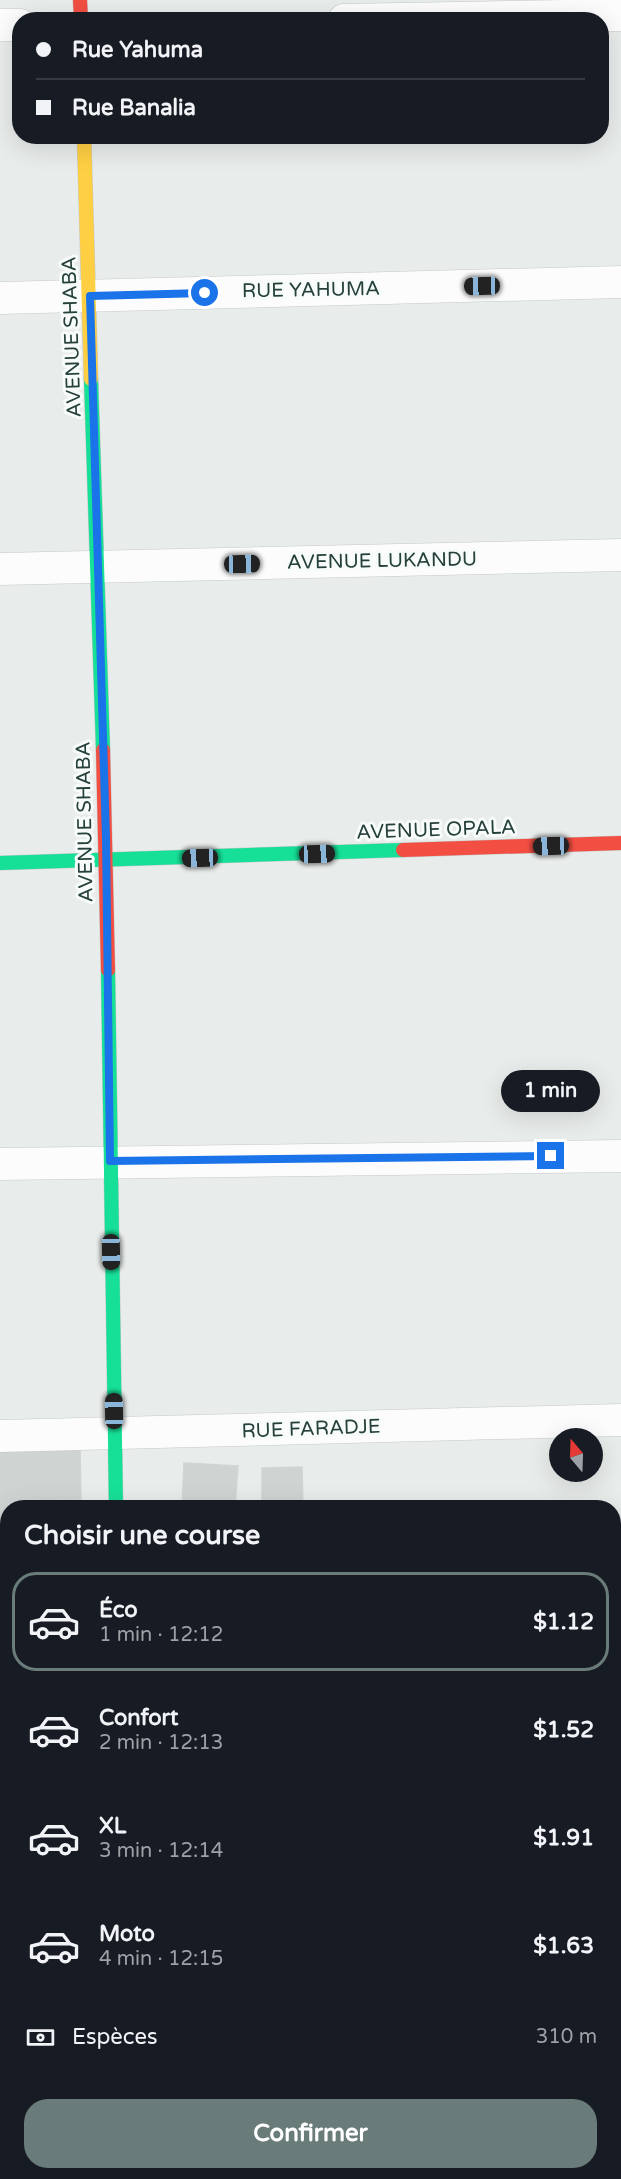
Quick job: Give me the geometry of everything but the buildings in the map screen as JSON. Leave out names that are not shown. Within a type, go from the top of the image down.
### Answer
[{"type":"street","name":"AVENUE SHABA","points":[[84,144],[99,567],[106,861],[116,1500]]},
{"type":"street","name":"RUE YAHUMA","points":[[0,298],[621,282]]},
{"type":"street","name":"AVENUE LUKANDU","points":[[0,569],[621,555]]},
{"type":"street","name":"AVENUE OPALA","points":[[0,863],[621,843]]},
{"type":"street","points":[[0,1164],[621,1156]]},
{"type":"street","name":"RUE FARADJE","points":[[0,1436],[621,1420]]},
{"type":"traffic: fast","points":[[91,379],[103,750]]},
{"type":"traffic: fast","points":[[0,863],[403,850]]},
{"type":"traffic: fast","points":[[108,970],[116,1500]]},
{"type":"traffic: slow","points":[[84,144],[91,379]]},
{"type":"traffic: jam","points":[[80,0],[81,12]]},
{"type":"traffic: jam","points":[[103,750],[108,970]]},
{"type":"traffic: jam","points":[[403,850],[621,843]]},
{"type":"route","points":[[205,293],[90,296],[106,838],[110,1161],[551,1156]]}]
